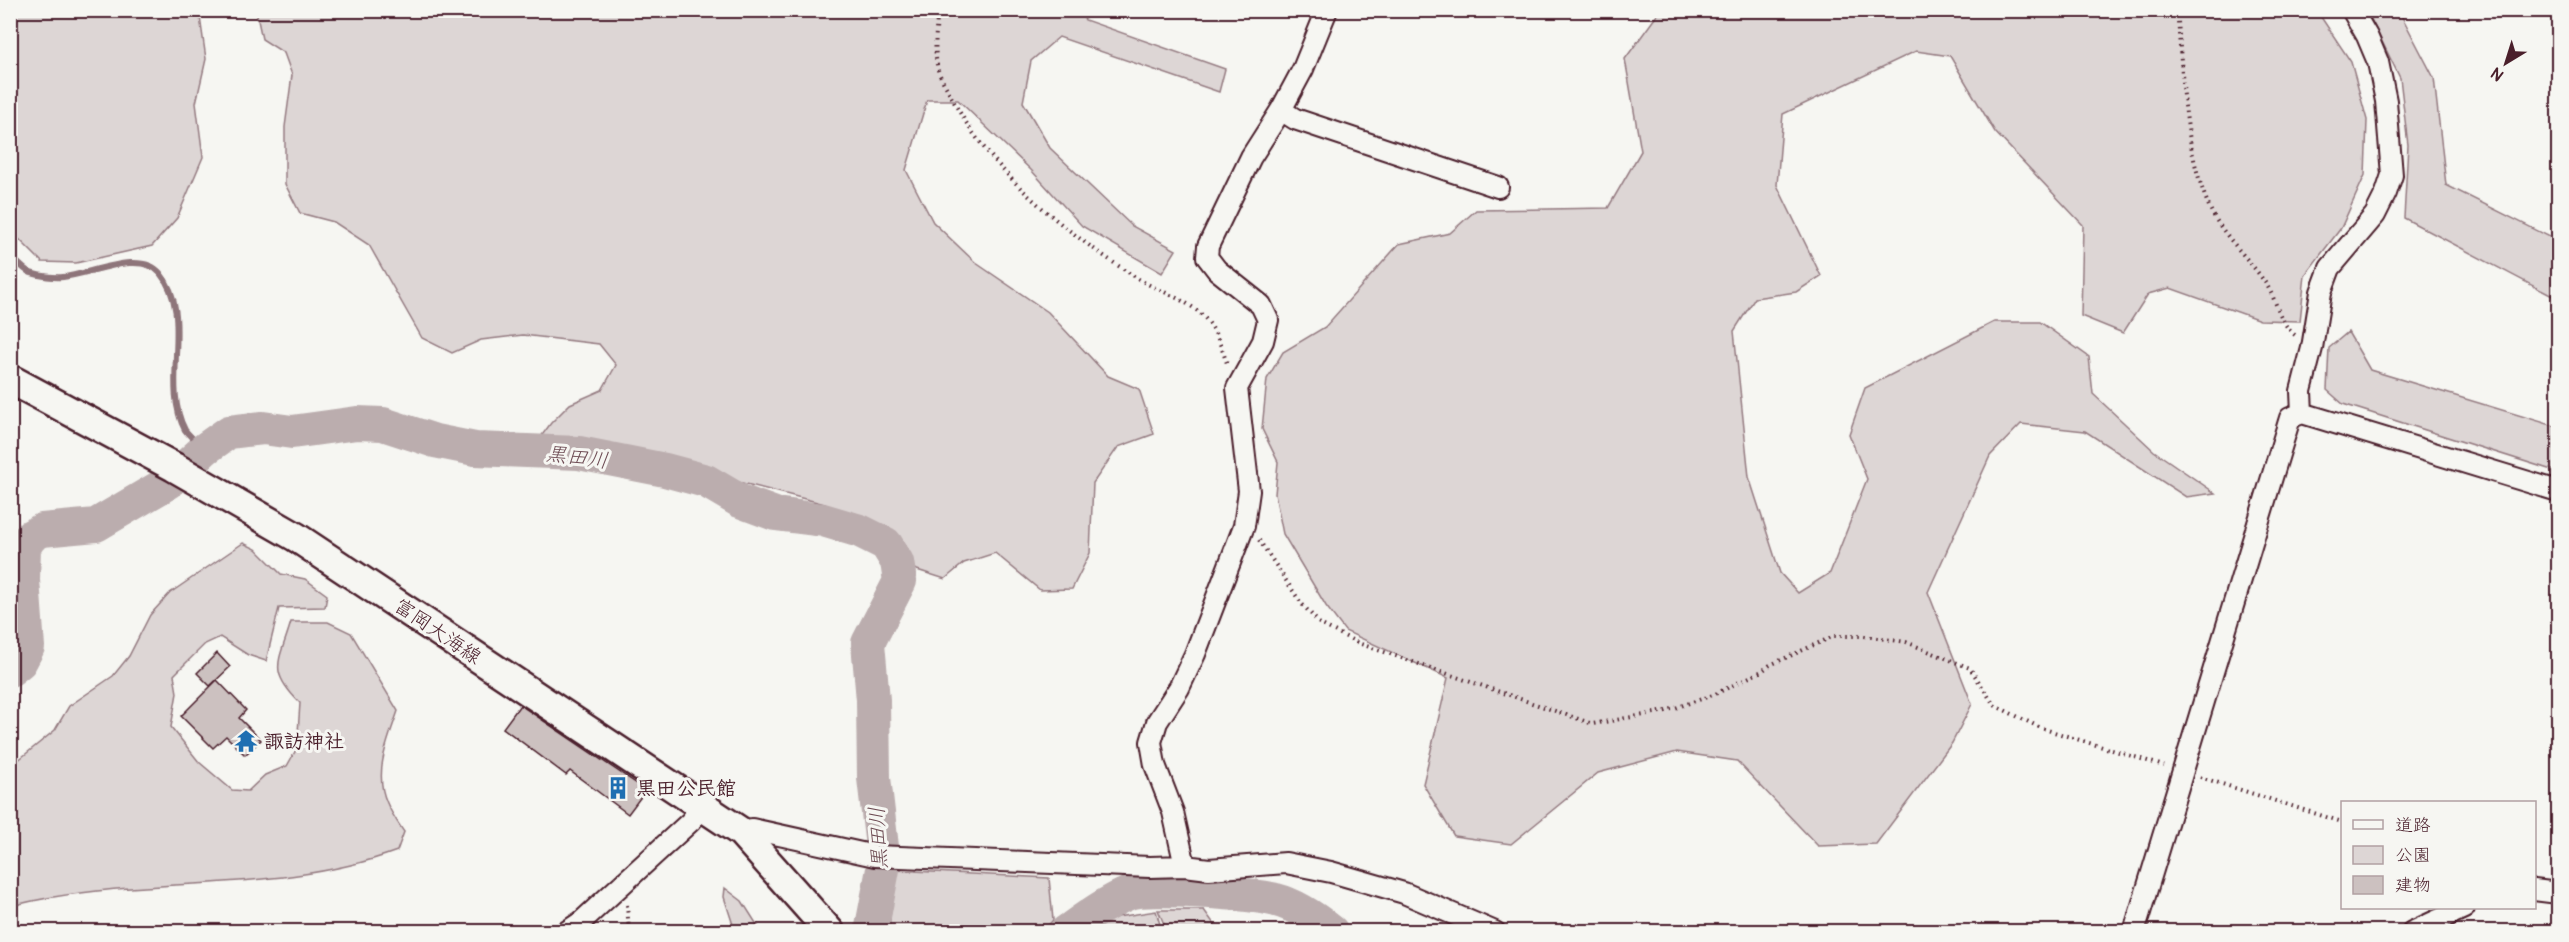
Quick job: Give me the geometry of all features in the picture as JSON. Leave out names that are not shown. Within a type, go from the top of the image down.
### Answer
[{"type":"main road","name":"富岡大海線","points":[[10,379],[296,537],[741,832],[830,932]]},
{"type":"street","points":[[1185,866],[1173,812],[1155,765],[1151,742],[1157,722],[1179,688],[1195,654],[1245,526],[1249,490],[1237,388],[1263,341],[1268,321],[1261,305],[1216,270],[1207,257],[1208,246],[1251,157],[1281,110],[1303,69],[1327,10]]},
{"type":"street","points":[[2302,413],[2301,391],[2312,348],[2321,292],[2330,268],[2375,215],[2392,175],[2386,101],[2378,62],[2352,10]]},
{"type":"street","points":[[1281,110],[1295,119],[1498,187]]},
{"type":"street","points":[[2134,932],[2290,418],[2302,413],[2559,491]]},
{"type":"street","points":[[566,932],[581,922],[692,821],[702,806]]},
{"type":"street","points":[[741,832],[752,829],[883,856],[1150,867],[1185,866],[1209,869],[1286,863],[1331,872],[1404,893],[1495,932]]},
{"type":"street","points":[[2536,891],[2559,893]]},
{"type":"street","points":[[2412,932],[2462,909]]},
{"type":"path","points":[[938,10],[937,66],[958,112],[983,147],[1037,204],[1067,228],[1139,279],[1184,302],[1204,317],[1216,335],[1237,388]]},
{"type":"path","points":[[2178,10],[2187,133],[2208,205],[2235,247],[2266,282],[2287,329],[2312,348]]},
{"type":"path","points":[[1245,526],[1253,532],[1301,603],[1320,624],[1358,643],[1593,724],[1666,711],[1713,695],[1770,665],[1834,636],[1864,636],[1906,642],[1970,668],[1994,705],[2041,728],[2341,821]]},
{"type":"green space","points":[[10,11],[202,11],[200,17],[206,59],[196,103],[203,157],[177,218],[152,246],[76,263],[42,262],[18,238],[10,225]]},
{"type":"green space","points":[[256,11],[1079,11],[1085,20],[1225,69],[1219,92],[1059,37],[1031,61],[1023,102],[1050,148],[1132,226],[1176,250],[1162,273],[1082,226],[1031,170],[958,100],[927,100],[906,170],[933,222],[976,263],[1048,312],[1108,376],[1139,389],[1154,434],[1118,447],[1093,483],[1090,553],[1072,589],[1040,590],[995,553],[964,563],[945,579],[914,569],[889,533],[825,504],[605,448],[537,442],[551,423],[570,404],[602,390],[616,365],[599,344],[523,335],[481,340],[452,353],[422,338],[369,245],[334,222],[300,213],[285,184],[285,127],[292,75],[284,53],[262,39]]},
{"type":"green space","points":[[1660,11],[2317,11],[2351,62],[2367,120],[2365,175],[2341,228],[2305,275],[2300,321],[2260,320],[2170,288],[2148,294],[2123,333],[2081,316],[2083,225],[1995,132],[1950,56],[1916,51],[1783,114],[1777,185],[1821,276],[1796,292],[1755,298],[1734,331],[1749,477],[1780,573],[1798,593],[1830,573],[1867,479],[1849,434],[1865,388],[1994,322],[2040,322],[2089,357],[2093,394],[2154,451],[2215,493],[2186,497],[2085,431],[2021,424],[1990,456],[1928,592],[1972,704],[1952,743],[1876,844],[1818,846],[1737,761],[1677,752],[1598,773],[1511,844],[1454,836],[1423,784],[1448,678],[1345,631],[1326,606],[1283,534],[1275,494],[1278,462],[1262,429],[1267,379],[1283,352],[1325,327],[1399,244],[1450,233],[1476,210],[1608,208],[1641,151],[1625,59]]},
{"type":"green space","points":[[2367,11],[2399,11],[2434,78],[2446,185],[2558,241],[2558,299],[2404,218],[2408,145],[2400,78]]},
{"type":"green space","points":[[2348,332],[2370,370],[2558,427],[2558,472],[2343,404],[2327,390],[2329,348]]},
{"type":"green space","points":[[243,543],[256,549],[281,574],[305,579],[327,595],[325,607],[279,608],[266,661],[248,655],[220,637],[205,644],[174,675],[177,693],[171,727],[199,762],[232,790],[248,791],[265,775],[287,766],[297,748],[300,703],[279,674],[280,657],[291,622],[328,622],[351,633],[398,711],[384,757],[381,780],[387,803],[404,832],[397,851],[350,865],[302,874],[254,880],[107,890],[59,896],[11,906],[11,766],[55,730],[69,706],[113,676],[129,656],[150,615],[170,593]]},
{"type":"green space","points":[[894,870],[1049,878],[1053,920],[1043,931],[889,931]]},
{"type":"green space","points":[[725,888],[742,901],[761,931],[735,931],[724,897]]},
{"type":"green space","points":[[1158,910],[1204,910],[1219,931],[1167,931]]},
{"type":"green space","points":[[1156,911],[1162,931],[1089,931],[1117,917]]},
{"type":"building","points":[[217,653],[230,667],[210,686],[197,673]]},
{"type":"building","points":[[217,680],[246,710],[239,718],[261,740],[245,755],[226,736],[213,748],[181,716]]},
{"type":"building","points":[[520,705],[646,790],[628,814],[570,771],[566,775],[503,728]]},
{"type":"waterway","points":[[10,255],[28,272],[47,276],[74,275],[127,263],[151,266],[160,273],[170,290],[175,309],[177,329],[175,392],[178,411],[185,430],[205,449]]},
{"type":"waterway","name":"黒田川","points":[[10,670],[20,662],[28,647],[23,580],[24,547],[31,536],[42,530],[96,525],[169,482],[205,449],[229,432],[263,428],[292,432],[357,423],[383,424],[435,441],[475,449],[579,453],[665,470],[706,481],[740,501],[775,514],[823,520],[860,531],[886,544],[897,562],[900,581],[868,643],[873,700],[874,778],[884,864],[871,932]]},
{"type":"waterway","name":"黒田川","points":[[1066,932],[1129,893],[1157,890],[1225,893],[1276,900],[1306,913],[1332,932]]},
{"type":"place","name":"諏訪神社","points":[[246,741]]},
{"type":"place","name":"黒田公民館","points":[[618,788]]}]
